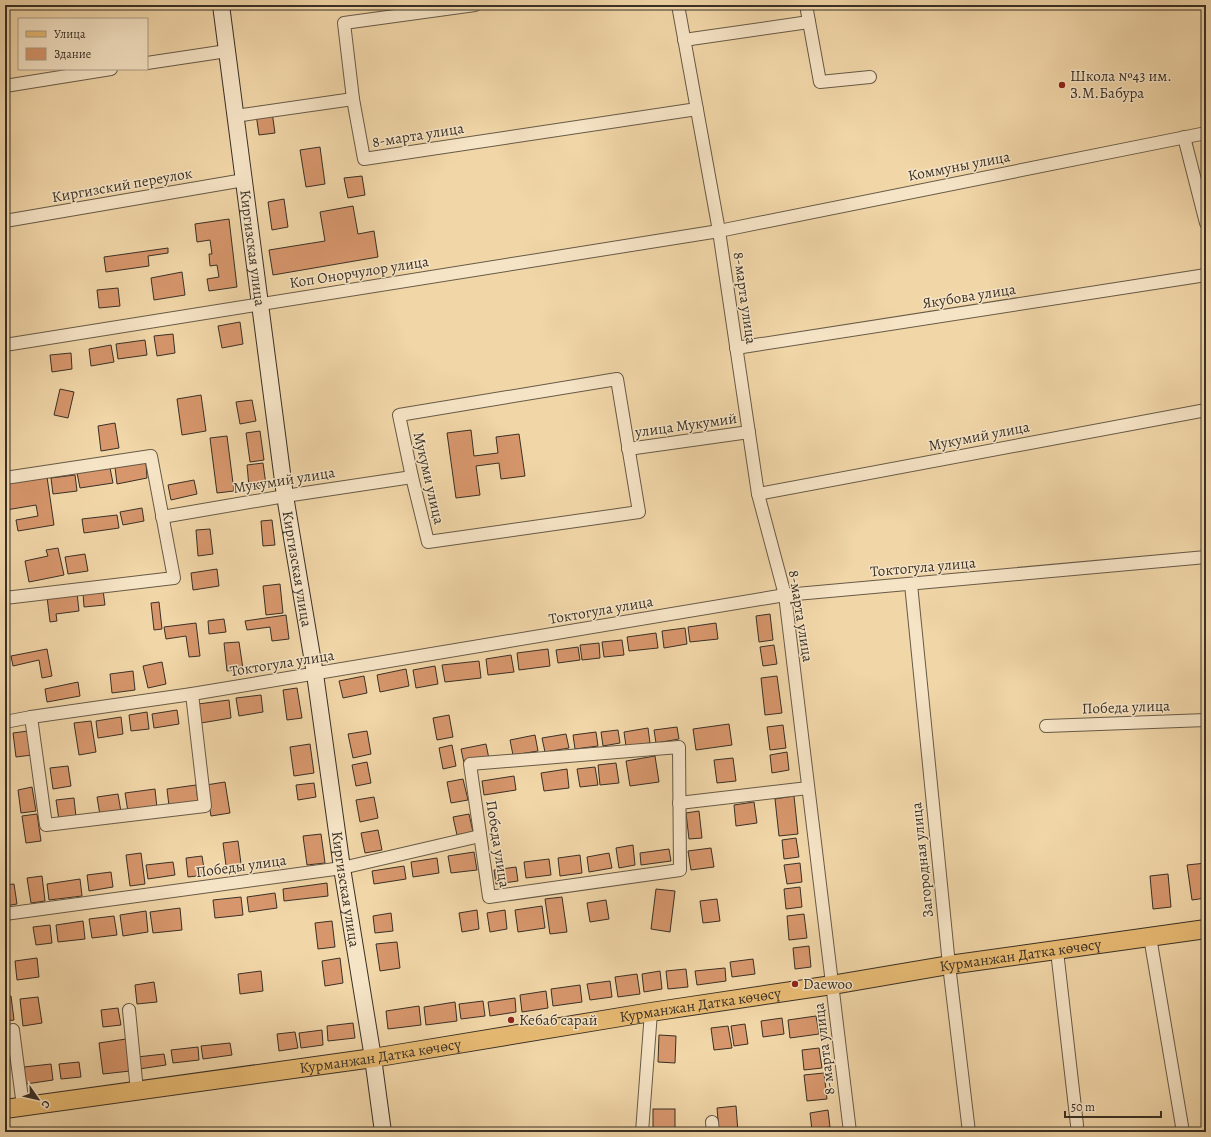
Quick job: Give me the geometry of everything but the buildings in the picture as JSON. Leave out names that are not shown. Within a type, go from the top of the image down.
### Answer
[{"type":"main road","name":"Курманжан Датка көчөсү","points":[[5,1109],[374,1058],[949,965],[1206,929]]},
{"type":"street","name":"Киргизская улица","points":[[221,5],[285,496],[315,674],[342,868],[374,1058],[383,1132]]},
{"type":"street","name":"8-марта улица","points":[[474,5],[344,23],[353,99],[364,160],[697,109]]},
{"type":"street","name":"8-марта улица","points":[[678,5],[719,231],[758,494],[785,595],[850,1132]]},
{"type":"street","points":[[806,5],[820,82],[870,77]]},
{"type":"street","points":[[684,40],[809,22]]},
{"type":"street","points":[[148,63],[227,51]]},
{"type":"street","points":[[5,86],[105,70]]},
{"type":"street","points":[[235,116],[353,99]]},
{"type":"street","name":"Коммуны улица","points":[[719,231],[1206,133]]},
{"type":"street","points":[[1184,137],[1206,223]]},
{"type":"street","name":"Киргизский переулок","points":[[5,221],[244,180]]},
{"type":"street","name":"Коп Онорчулор улица","points":[[5,345],[719,231]]},
{"type":"street","name":"Якубова улица","points":[[736,348],[1206,275]]},
{"type":"street","name":"Мукуми улица","points":[[617,379],[628,449],[639,512],[428,542],[399,415],[617,379]]},
{"type":"street","name":"Мукумий улица","points":[[758,494],[1206,410]]},
{"type":"street","name":"улица Мукумий","points":[[628,449],[749,432]]},
{"type":"street","points":[[5,478],[151,456],[174,578],[5,598]]},
{"type":"street","name":"Мукумий улица","points":[[162,517],[285,496],[412,477]]},
{"type":"street","name":"Токтогула улица","points":[[5,722],[31,716],[192,694],[315,674],[785,595],[1206,557]]},
{"type":"street","name":"Загородная улица","points":[[911,584],[949,965],[969,1132]]},
{"type":"street","points":[[31,716],[46,825],[205,806],[192,694]]},
{"type":"street","name":"Победа улица","points":[[1046,726],[1206,720]]},
{"type":"street","name":"Победа улица","points":[[679,747],[680,870],[490,897],[480,836],[470,764],[679,747]]},
{"type":"street","points":[[679,803],[808,788]]},
{"type":"street","name":"Победы улица","points":[[5,914],[342,868],[480,836]]},
{"type":"street","points":[[1150,937],[1183,1132]]},
{"type":"street","points":[[1057,951],[1076,1124]]},
{"type":"street","points":[[129,1010],[137,1091]]},
{"type":"street","points":[[642,1132],[651,1012]]},
{"type":"street","points":[[13,1030],[23,1106]]},
{"type":"place","name":"Школа №43 им. З.М.Бабура","points":[[1062,85]]},
{"type":"place","name":"Daewoo","points":[[795,984]]},
{"type":"place","name":"Кебаб сарай","points":[[511,1020]]}]
